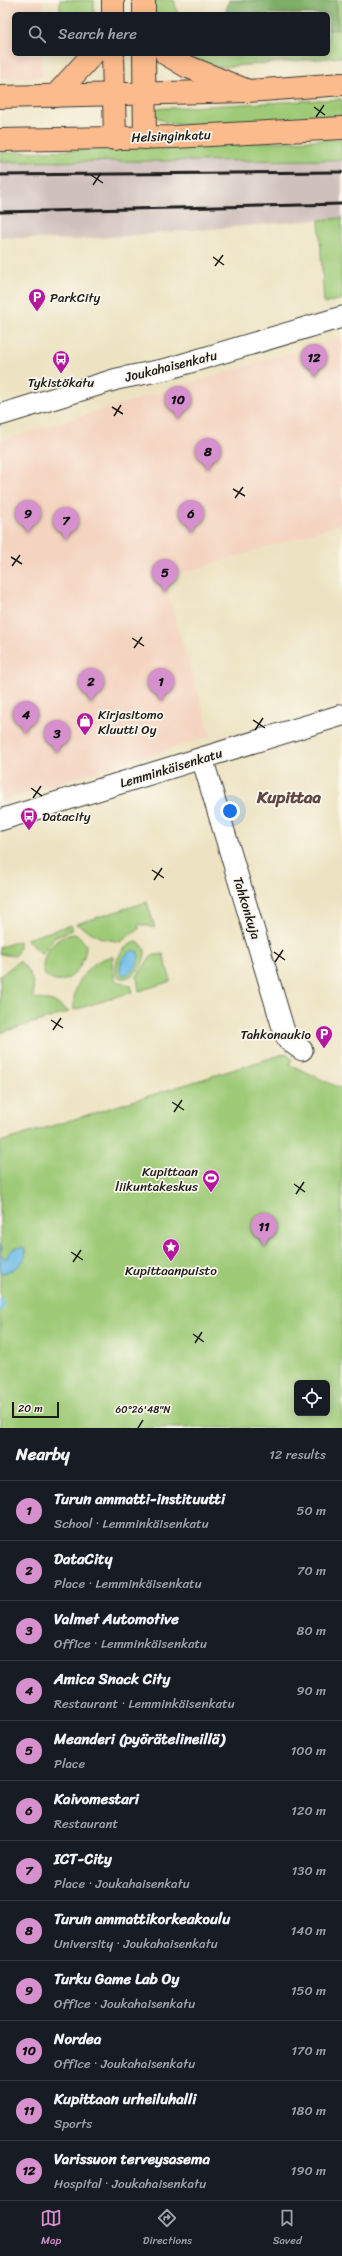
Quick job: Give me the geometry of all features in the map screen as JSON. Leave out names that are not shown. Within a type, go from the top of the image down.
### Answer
[{"type":"main road","points":[[113,0],[113,12]]},
{"type":"main road","points":[[144,0],[144,12]]},
{"type":"main road","points":[[55,96],[91,56]]},
{"type":"main road","points":[[114,56],[115,139]]},
{"type":"main road","points":[[144,56],[145,138]]},
{"type":"main road","points":[[169,56],[186,66],[248,91]]},
{"type":"main road","points":[[0,96],[248,91],[342,84]]},
{"type":"main road","name":"Helsinginkatu","points":[[0,140],[145,138],[342,128]]},
{"type":"street","name":"Joukahaisenkatu","points":[[0,415],[117,379],[167,369],[342,317]]},
{"type":"street","name":"Lemminkäisenkatu","points":[[0,820],[342,715]]},
{"type":"street","name":"Tahkonkuja","points":[[202,758],[284,1031],[288,1040],[302,1050]]},
{"type":"shaded area","points":[[0,0],[43,0],[43,12],[12,12],[12,56],[42,56],[42,77],[0,78]]},
{"type":"shaded area","points":[[342,160],[342,218],[73,240],[0,237],[0,162]]},
{"type":"shaded area","points":[[342,337],[342,524],[163,579],[211,736],[0,801],[0,441]]},
{"type":"green space","points":[[60,0],[94,0],[94,12],[60,12]]},
{"type":"green space","points":[[153,0],[174,0],[177,12],[154,12]]},
{"type":"green space","points":[[229,0],[336,0],[338,29],[330,30],[330,12],[226,12]]},
{"type":"green space","points":[[336,0],[342,0],[342,57],[222,67],[210,66],[183,56],[330,56],[330,30],[338,29]]},
{"type":"green space","points":[[342,99],[342,116],[264,122],[181,125],[165,122],[152,114],[149,109]]},
{"type":"green space","points":[[342,139],[342,160],[0,162],[0,153]]},
{"type":"green space","points":[[342,218],[342,299],[324,304],[319,220]]},
{"type":"green space","points":[[147,902],[155,928],[139,924],[139,929],[120,942],[101,938],[76,924]]},
{"type":"green space","points":[[71,925],[73,929],[54,938],[43,953],[41,953],[26,939]]},
{"type":"green space","points":[[74,934],[79,936],[86,945],[82,961],[78,969],[66,980],[52,980],[44,974],[43,967],[46,953],[55,942],[67,935]]},
{"type":"green space","points":[[19,941],[19,949],[15,956],[0,954],[0,947]]},
{"type":"green space","points":[[135,942],[142,945],[145,951],[141,965],[130,977],[123,978],[116,975],[117,960],[122,951]]},
{"type":"green space","points":[[163,954],[171,981],[139,991],[137,976],[151,956]]},
{"type":"green space","points":[[109,957],[113,957],[112,968],[116,981],[131,985],[132,992],[74,1010],[75,993],[82,977],[93,965]]},
{"type":"green space","points":[[19,961],[27,969],[33,982],[33,998],[53,1001],[69,1012],[0,1033],[0,976]]},
{"type":"green space","name":"Kupittaanpuisto","points":[[287,1053],[292,1060],[289,1064],[342,1089],[342,1428],[0,1428],[0,1142]]},
{"type":"water","points":[[134,950],[138,952],[139,959],[130,973],[123,975],[120,971],[122,961],[128,953]]},
{"type":"water","points":[[20,1247],[23,1247],[26,1252],[23,1260],[17,1267],[5,1273],[0,1273],[0,1255],[6,1259],[12,1250]]},
{"type":"waterway","points":[[0,1300],[2,1304],[0,1310]]},
{"type":"railway","points":[[0,175],[342,172]]},
{"type":"railway","points":[[0,212],[342,204]]},
{"type":"place","name":"ParkCity","points":[[37,312]]},
{"type":"place","name":"Tykistökatu","points":[[61,374]]},
{"type":"place","name":"Varissuon terveysasema","points":[[314,377]]},
{"type":"place","name":"Nordea","points":[[178,419]]},
{"type":"place","name":"Turun ammattikorkeakoulu","points":[[208,471]]},
{"type":"place","name":"Turku Game Lab Oy","points":[[28,533]]},
{"type":"place","name":"Kaivomestari","points":[[191,533]]},
{"type":"place","name":"ICT-City","points":[[66,540]]},
{"type":"place","name":"Meanderi (pyörätelineillä)","points":[[165,592]]},
{"type":"place","name":"DataCity","points":[[91,701]]},
{"type":"place","name":"Turun ammatti-instituutti","points":[[161,701]]},
{"type":"place","name":"Amica Snack City","points":[[26,734]]},
{"type":"place","name":"Kirjasitomo Kluutti Oy","points":[[85,736]]},
{"type":"place","name":"Valmet Automotive","points":[[57,753]]},
{"type":"place","name":"Datacity","points":[[29,831]]},
{"type":"place","name":"Tahkonaukio","points":[[324,1049]]},
{"type":"place","name":"Kupittaan liikuntakeskus","points":[[211,1193]]},
{"type":"place","name":"Kupittaan urheiluhalli","points":[[264,1246]]},
{"type":"place","name":"Kupittaanpuisto","points":[[171,1262]]},
{"type":"district","name":"Kupittaa","points":[[289,797]]}]
